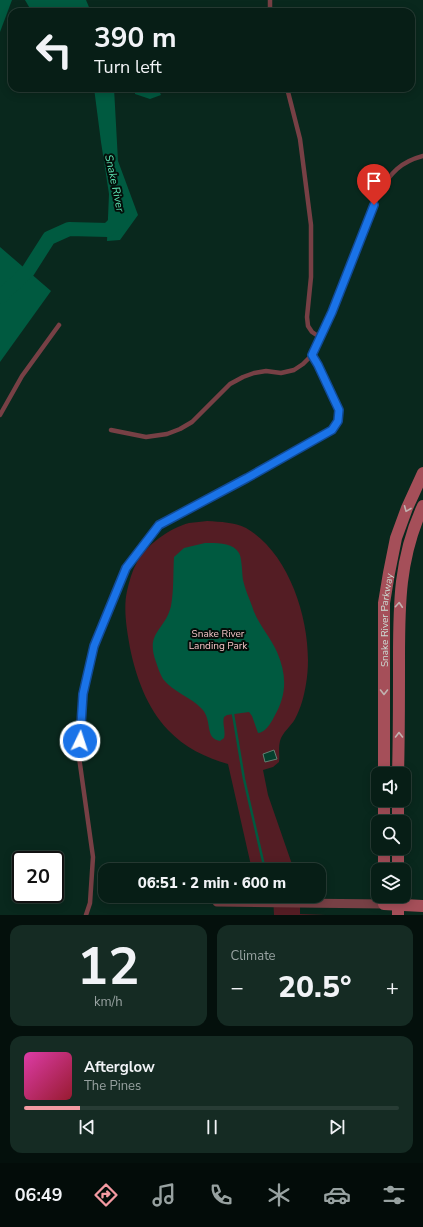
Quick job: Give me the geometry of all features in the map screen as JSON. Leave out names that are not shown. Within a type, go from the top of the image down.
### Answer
[{"type":"street","name":"Snake River Parkway","points":[[384,767],[384,604],[396,538],[407,508],[423,473]]},
{"type":"street","name":"Snake River Parkway","points":[[398,767],[399,606],[405,558],[423,506]]},
{"type":"street","points":[[318,903],[423,906]]},
{"type":"lane","points":[[288,92],[300,139],[311,225],[311,277],[307,317],[308,326],[312,332],[321,338]]},
{"type":"lane","points":[[111,430],[146,437],[167,434],[192,422],[230,384],[243,377],[266,371],[281,373],[294,370],[303,364],[312,355],[321,338],[379,192],[389,175],[402,165],[423,156]]},
{"type":"lane","points":[[0,415],[22,376],[59,325]]},
{"type":"lane","points":[[86,915],[90,903],[93,857],[79,757],[83,694],[94,646],[126,568],[159,525],[332,430],[338,421],[339,410],[312,355]]},
{"type":"green space","name":"Snake River Landing Park","points":[[207,521],[227,523],[246,528],[262,540],[276,557],[288,576],[297,597],[307,642],[308,664],[306,684],[299,711],[281,738],[279,746],[279,762],[273,767],[263,770],[268,795],[292,863],[250,863],[228,764],[212,759],[188,747],[168,730],[148,702],[132,659],[125,605],[132,573],[137,562],[146,549],[167,533],[189,523]]},
{"type":"green space","points":[[273,903],[300,903],[300,914],[326,915],[274,915]]},
{"type":"water","points":[[0,0],[12,0],[8,8],[0,32]]},
{"type":"water","points":[[25,0],[86,0],[89,8],[30,8]]},
{"type":"water","points":[[95,92],[114,92],[118,161],[138,215],[120,240],[107,241],[109,194]]},
{"type":"water","points":[[135,92],[160,92],[161,95],[150,99],[135,94]]},
{"type":"water","points":[[0,247],[51,291],[0,362]]},
{"type":"water","points":[[205,543],[219,543],[228,545],[236,549],[239,553],[243,580],[247,593],[257,618],[277,652],[284,677],[281,701],[273,719],[265,730],[258,733],[249,712],[227,715],[224,717],[224,738],[220,741],[215,739],[210,733],[207,719],[202,709],[193,701],[167,684],[163,679],[158,669],[153,652],[154,638],[165,621],[171,606],[174,557],[184,548]]},
{"type":"building","points":[[274,750],[277,759],[265,762],[263,754]]},
{"type":"waterway","name":"Snake River","points":[[0,297],[28,271],[49,238],[69,229],[108,230],[121,217]]},
{"type":"waterway","points":[[233,714],[244,779],[263,863]]},
{"type":"route","points":[[80,741],[83,694],[94,646],[126,568],[159,525],[332,430],[338,421],[339,410],[312,355],[332,312],[374,205]]}]
